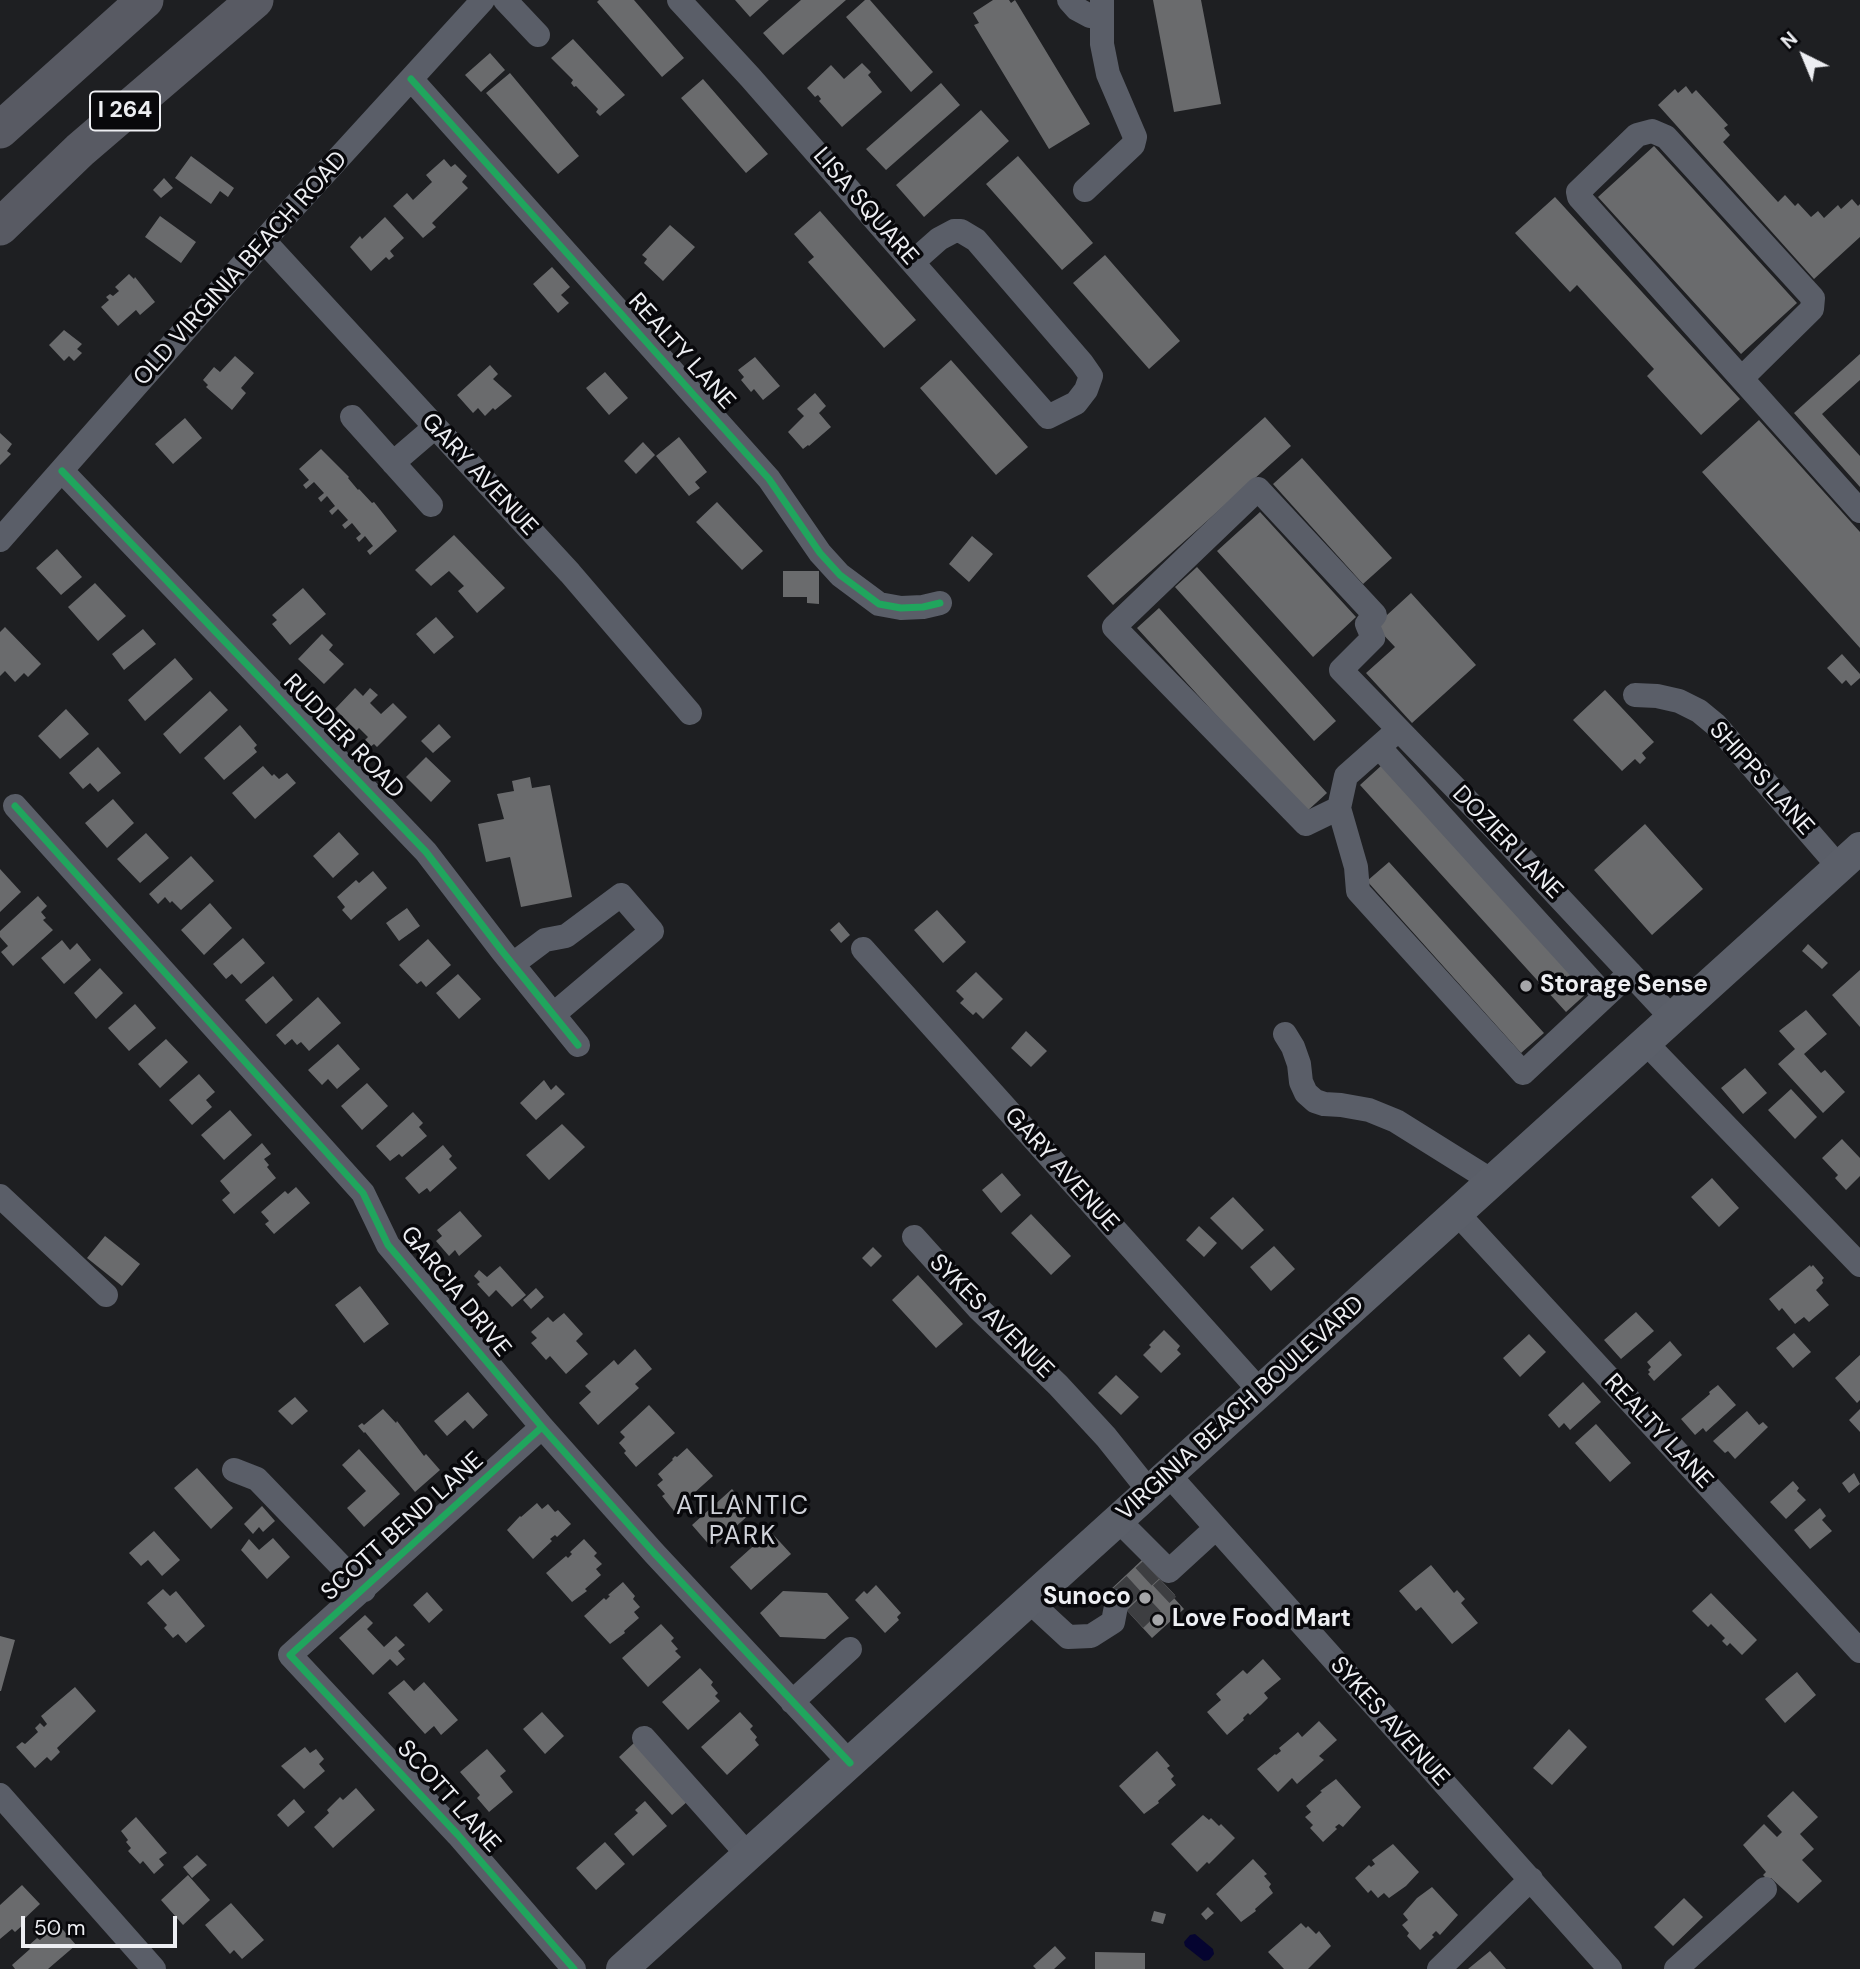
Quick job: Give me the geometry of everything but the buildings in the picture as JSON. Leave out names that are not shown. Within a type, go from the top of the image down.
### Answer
[{"type":"highway","name":"I 264","points":[[0,130],[145,0]]},
{"type":"highway","name":"I 264","points":[[0,226],[80,150],[255,0]]},
{"type":"main road","name":"VIRGINIA BEACH BOULEVARD","points":[[622,1969],[1855,853]]},
{"type":"street","name":"OLD VIRGINIA BEACH ROAD","points":[[0,540],[264,241],[483,0]]},
{"type":"street","points":[[505,0],[538,35]]},
{"type":"street","name":"LISA SQUARE","points":[[678,0],[1048,417],[1076,403],[1086,390],[1091,376],[976,240],[961,231],[954,231],[939,239],[913,262]]},
{"type":"street","points":[[1069,0],[1083,13],[1101,9],[1102,44],[1108,74],[1135,137],[1133,145],[1085,190]]},
{"type":"street","name":"REALTY LANE","points":[[411,79],[769,479],[820,553],[840,575],[879,604],[901,608],[940,603]]},
{"type":"street","points":[[1742,378],[1812,309],[1814,298],[1666,137],[1652,131],[1637,135],[1578,192],[1579,197],[1860,512]]},
{"type":"street","name":"GARY AVENUE","points":[[264,241],[570,573],[690,713]]},
{"type":"street","points":[[352,417],[430,505]]},
{"type":"street","points":[[394,463],[435,427]]},
{"type":"street","name":"RUDDER ROAD","points":[[62,471],[426,852],[578,1045]]},
{"type":"street","name":"DOZIER LANE","points":[[1339,808],[1306,824],[1114,627],[1258,489],[1375,615],[1367,624],[1373,638],[1341,670],[1672,1018]]},
{"type":"street","name":"SHIPPS LANE","points":[[1635,695],[1679,701],[1699,711],[1855,853]]},
{"type":"street","points":[[1398,730],[1346,776],[1339,808],[1356,867],[1358,891],[1523,1073],[1630,973]]},
{"type":"street","points":[[1379,747],[1605,996]]},
{"type":"street","name":"GARCIA DRIVE","points":[[15,806],[363,1193],[388,1245],[542,1427],[850,1763]]},
{"type":"street","points":[[513,964],[545,940],[566,936],[621,895],[652,931],[554,1014]]},
{"type":"street","name":"GARY AVENUE","points":[[863,949],[1260,1391]]},
{"type":"street","points":[[1285,1034],[1293,1047],[1306,1093],[1315,1101],[1369,1110],[1396,1121],[1492,1181]]},
{"type":"street","points":[[1645,1042],[1860,1265]]},
{"type":"street","points":[[0,1196],[106,1295]]},
{"type":"street","name":"REALTY LANE","points":[[1456,1212],[1860,1651]]},
{"type":"street","name":"SYKES AVENUE","points":[[914,1237],[978,1308],[1106,1437],[1216,1528],[1610,1969]]},
{"type":"street","name":"SCOTT BEND LANE","points":[[290,1655],[542,1427]]},
{"type":"street","points":[[234,1470],[257,1479],[364,1590]]},
{"type":"street","points":[[1118,1520],[1163,1576],[1216,1528]]},
{"type":"street","points":[[1029,1601],[1068,1637],[1091,1636],[1122,1614]]},
{"type":"street","points":[[792,1702],[850,1649]]},
{"type":"street","name":"SCOTT LANE","points":[[290,1655],[458,1835],[574,1969]]},
{"type":"street","points":[[644,1738],[748,1856]]},
{"type":"street","points":[[0,1795],[154,1969]]},
{"type":"street","points":[[1439,1969],[1531,1879]]},
{"type":"street","points":[[1676,1969],[1765,1889]]},
{"type":"shaded area","points":[[1195,1934],[1213,1949],[1214,1954],[1209,1960],[1204,1961],[1185,1946],[1184,1942],[1190,1935]]},
{"type":"tunnel","points":[[1117,1601],[1151,1570]]},
{"type":"tunnel","points":[[1135,1619],[1168,1588]]},
{"type":"cycle path","points":[[411,79],[769,479],[820,553],[840,575],[879,604],[901,608],[940,603]]},
{"type":"cycle path","points":[[62,471],[426,852],[578,1045]]},
{"type":"cycle path","points":[[15,806],[363,1193],[388,1245],[542,1427],[654,1553],[850,1763]]},
{"type":"cycle path","points":[[542,1427],[290,1655],[458,1835],[574,1969]]},
{"type":"place","name":"Storage Sense","points":[[1526,986]]},
{"type":"place","name":"Sunoco","points":[[1145,1598]]},
{"type":"place","name":"Love Food Mart","points":[[1158,1620]]},
{"type":"district","name":"ATLANTIC PARK","points":[[743,1522]]}]
